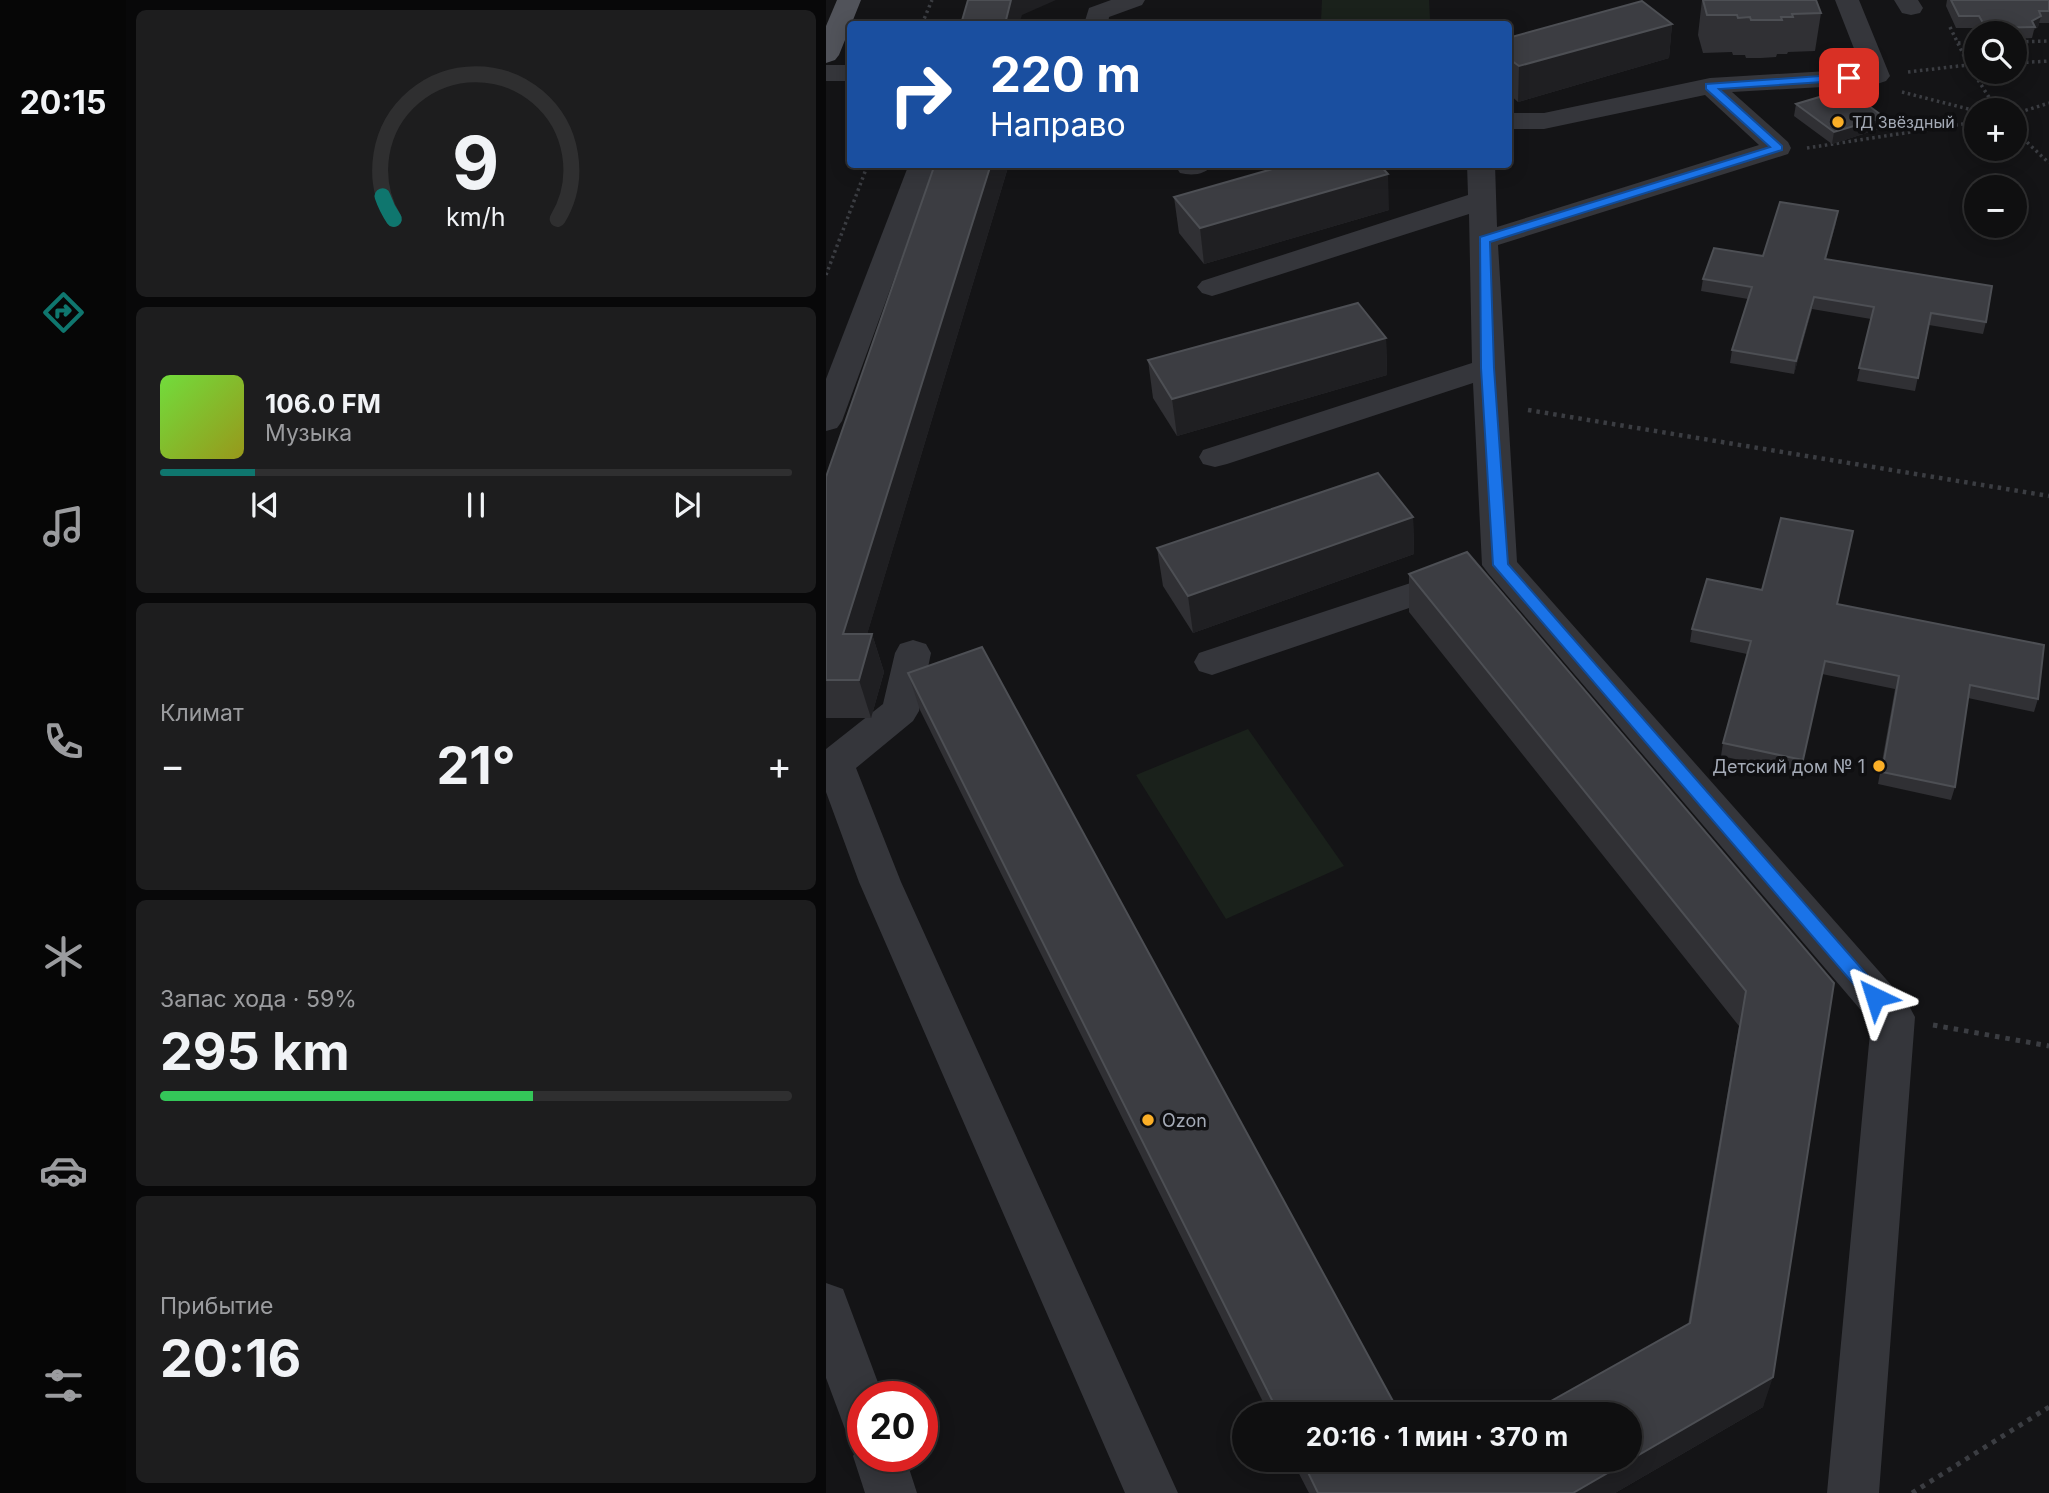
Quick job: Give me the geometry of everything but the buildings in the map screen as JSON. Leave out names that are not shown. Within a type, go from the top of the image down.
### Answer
[{"type":"main road","points":[[826,55],[840,7]]},
{"type":"lane","points":[[1097,21],[1098,13],[1133,0]]},
{"type":"lane","points":[[1512,121],[1544,121],[1710,86],[1877,76],[1847,0]]},
{"type":"lane","points":[[826,73],[847,73]]},
{"type":"lane","points":[[1710,86],[1778,148]]},
{"type":"lane","points":[[1484,240],[1778,148]]},
{"type":"lane","points":[[826,421],[921,168]]},
{"type":"lane","points":[[1481,168],[1488,368],[1500,565],[1893,1017],[1853,1493]]},
{"type":"lane","points":[[1212,287],[1482,200]]},
{"type":"lane","points":[[1215,457],[1488,368]]},
{"type":"lane","points":[[1212,662],[1500,565]]},
{"type":"lane","points":[[913,653],[900,711],[830,764],[1152,1493]]},
{"type":"lane","points":[[826,1306],[852,1381]]},
{"type":"lane","points":[[884,1472],[891,1493]]},
{"type":"path","points":[[923,21],[931,2],[939,0]]},
{"type":"path","points":[[1950,27],[1964,56]]},
{"type":"path","points":[[2027,42],[2049,41]]},
{"type":"path","points":[[1958,43],[1964,43]]},
{"type":"path","points":[[2027,62],[2049,61]]},
{"type":"path","points":[[1964,65],[1877,76],[1883,87],[1964,108]]},
{"type":"path","points":[[2027,110],[2049,103]]},
{"type":"path","points":[[1778,148],[1816,148],[1866,137],[1964,124]]},
{"type":"path","points":[[2027,142],[2049,163]]},
{"type":"path","points":[[826,275],[866,168]]},
{"type":"path","points":[[1490,404],[2049,495]]},
{"type":"path","points":[[1893,1017],[2049,1046]]},
{"type":"path","points":[[1912,1493],[2049,1407]]},
{"type":"shaded area","points":[[1322,0],[1429,0],[1430,19],[1321,20]]},
{"type":"shaded area","points":[[1248,729],[1344,866],[1226,919],[1136,775]]},
{"type":"place","name":"ТД Звёздный","points":[[1838,122]]},
{"type":"place","name":"Детский дом № 1","points":[[1879,766]]},
{"type":"place","name":"Ozon","points":[[1148,1120]]},
{"type":"route","points":[[1849,78],[1710,86],[1778,148],[1484,240],[1488,368],[1500,565],[1875,997]]}]
